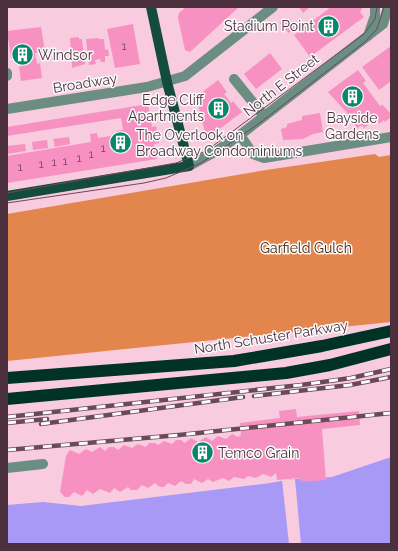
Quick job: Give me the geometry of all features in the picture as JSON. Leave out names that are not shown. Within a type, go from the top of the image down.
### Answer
[{"type":"highway","name":"North Schuster Parkway","points":[[7,378],[234,361],[322,346],[391,331]]},
{"type":"highway","points":[[7,399],[286,373],[330,365],[391,349]]},
{"type":"main road","points":[[7,196],[189,166],[167,82],[151,7]]},
{"type":"street","name":"Broadway","points":[[7,109],[147,87],[185,76],[273,7]]},
{"type":"street","points":[[368,36],[375,16],[375,7]]},
{"type":"street","name":"North E Street","points":[[189,166],[240,135],[368,36],[383,24],[389,10]]},
{"type":"street","points":[[234,79],[264,116]]},
{"type":"street","points":[[240,135],[253,154],[264,158],[391,137]]},
{"type":"street","points":[[7,468],[43,464]]},
{"type":"green space","name":"Garfield Gulch","points":[[375,154],[379,157],[391,155],[391,322],[7,361],[7,214],[266,170]]},
{"type":"shaded area","points":[[391,457],[391,544],[7,544],[7,505],[43,502],[81,506],[292,479],[332,477]]},
{"type":"pier","points":[[295,479],[301,544],[289,544],[282,480]]},
{"type":"building","points":[[186,7],[239,7],[190,52],[185,50],[178,18],[179,13]]},
{"type":"building","points":[[299,7],[310,7],[303,13]]},
{"type":"building","name":"Stadium Point","points":[[331,7],[361,7],[362,9],[360,12],[364,17],[310,57],[294,35]]},
{"type":"building","points":[[287,18],[295,28],[289,33],[280,23]]},
{"type":"building","points":[[133,24],[140,64],[115,68],[107,29]]},
{"type":"building","name":"Windsor","points":[[41,27],[45,51],[35,53],[37,64],[40,63],[42,78],[21,81],[19,67],[22,66],[21,57],[11,58],[7,31]]},
{"type":"building","points":[[79,37],[79,39],[82,39],[85,64],[72,68],[70,38]]},
{"type":"building","points":[[86,39],[104,39],[105,50],[108,49],[109,56],[105,56],[105,62],[101,62],[100,59],[95,60],[96,64],[89,65]]},
{"type":"building","name":"Bayside Gardens","points":[[391,46],[391,81],[379,90],[362,67]]},
{"type":"building","points":[[270,53],[282,69],[256,89],[244,74]]},
{"type":"building","name":"Bayside Gardens","points":[[358,70],[366,81],[363,83],[380,106],[383,105],[391,114],[391,117],[385,122],[384,120],[379,124],[378,121],[375,123],[373,121],[364,128],[362,125],[357,128],[354,124],[356,123],[328,92]]},
{"type":"building","name":"Edge Cliff Apartments","points":[[218,80],[227,92],[224,94],[231,103],[233,101],[242,112],[209,137],[206,136],[196,97]]},
{"type":"building","name":"The Overlook on Broadway Condominiums","points":[[148,104],[152,127],[156,126],[159,143],[154,144],[157,159],[7,183],[7,156],[91,142],[90,134],[97,133],[98,138],[116,135],[116,131],[123,130],[121,118],[7,136],[7,127]]},
{"type":"building","points":[[320,113],[323,132],[313,134],[303,139],[283,140],[281,129],[287,127],[287,124],[302,120],[302,116]]},
{"type":"building","points":[[69,137],[70,144],[55,147],[53,139]]},
{"type":"building","points":[[47,140],[48,148],[33,150],[32,142]]},
{"type":"building","points":[[25,144],[26,151],[7,154],[7,146]]},
{"type":"building","name":"Temco Grain","points":[[296,409],[297,417],[359,411],[360,425],[322,429],[326,480],[301,482],[301,478],[277,480],[276,473],[271,477],[263,474],[256,478],[248,476],[244,479],[234,477],[229,481],[223,478],[213,482],[208,479],[202,483],[194,479],[191,484],[186,484],[181,481],[175,486],[168,483],[164,487],[160,487],[155,483],[148,488],[142,485],[137,490],[131,490],[128,487],[120,492],[114,488],[110,493],[100,489],[93,494],[87,490],[82,496],[74,492],[69,497],[65,497],[60,492],[66,456],[70,450],[79,454],[86,449],[92,452],[100,447],[105,451],[109,447],[114,447],[118,450],[124,445],[132,448],[138,444],[146,447],[149,443],[155,443],[158,445],[164,441],[172,444],[176,440],[181,440],[185,443],[191,438],[198,442],[206,437],[212,441],[218,436],[226,439],[232,434],[238,437],[241,435],[240,423],[280,418],[279,411]]},
{"type":"tram line","points":[[7,193],[176,163],[206,151],[364,34],[375,19],[377,7]]},
{"type":"tram line","points":[[7,203],[144,183],[166,178],[201,163],[257,125],[366,41],[377,29],[384,7]]},
{"type":"railway","points":[[7,417],[301,385],[351,378],[391,369]]},
{"type":"railway","points":[[254,396],[350,385],[391,377]]},
{"type":"railway","points":[[41,424],[243,397]]},
{"type":"railway","points":[[7,450],[179,435],[391,413]]},
{"type":"railway","points":[[7,423],[47,419]]},
{"type":"place","name":"Stadium Point","points":[[329,26]]},
{"type":"place","name":"Windsor","points":[[23,55]]},
{"type":"place","name":"Bayside Gardens","points":[[352,96]]},
{"type":"place","name":"Edge Cliff Apartments","points":[[219,108]]},
{"type":"place","name":"The Overlook on Broadway Condominiums","points":[[121,143]]},
{"type":"place","name":"Temco Grain","points":[[202,453]]}]
